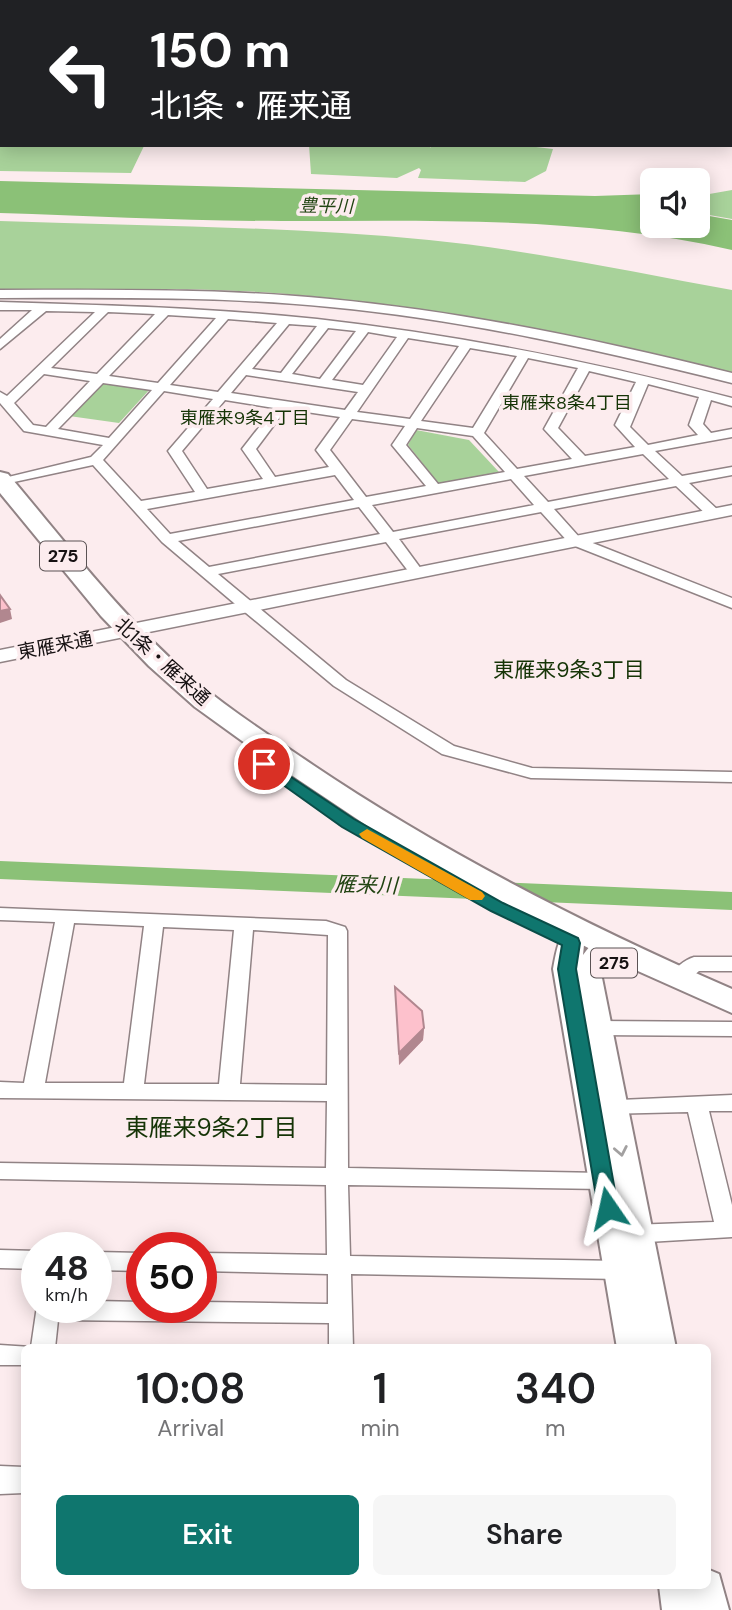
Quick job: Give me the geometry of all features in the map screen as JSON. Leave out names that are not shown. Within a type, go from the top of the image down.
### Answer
[{"type":"highway","name":"北1条・雁来通","points":[[1,488],[94,621],[119,633],[184,684],[368,816],[534,909],[588,944],[732,1014]]},
{"type":"highway","name":"北1条・雁来通","points":[[119,633],[176,695],[285,780],[348,823],[497,907],[732,1002]]},
{"type":"main road","points":[[588,944],[588,978],[597,1027],[603,1181],[625,1234],[620,1270],[633,1344]]},
{"type":"main road","points":[[588,944],[567,969],[601,1107],[625,1234],[658,1344]]},
{"type":"main road","points":[[678,1589],[681,1610]]},
{"type":"main road","points":[[706,1589],[710,1610]]},
{"type":"street","points":[[0,294],[201,294],[410,313],[558,338],[732,378]]},
{"type":"street","points":[[0,306],[225,315],[405,334],[585,366],[732,402]]},
{"type":"street","points":[[0,345],[43,307]]},
{"type":"street","points":[[105,309],[42,370],[4,399],[29,428],[111,442]]},
{"type":"street","points":[[48,432],[165,311]]},
{"type":"street","points":[[1,488],[96,460],[225,315]]},
{"type":"street","points":[[203,494],[175,451],[286,320]]},
{"type":"street","points":[[284,377],[325,324]]},
{"type":"street","points":[[0,329],[17,330]]},
{"type":"street","points":[[324,382],[364,329]]},
{"type":"street","points":[[405,334],[323,450],[417,573]]},
{"type":"street","points":[[435,489],[399,445],[467,343]]},
{"type":"street","points":[[477,433],[525,354]]},
{"type":"street","points":[[582,461],[551,429],[585,366]]},
{"type":"street","points":[[42,370],[477,433],[575,541],[732,603]]},
{"type":"street","points":[[243,371],[366,389]]},
{"type":"street","points":[[644,379],[622,425],[679,481],[723,512]]},
{"type":"street","points":[[706,395],[696,425],[708,438]]},
{"type":"street","points":[[271,481],[248,449],[283,405]]},
{"type":"street","points":[[167,539],[732,433]]},
{"type":"street","points":[[96,460],[167,539],[340,683],[462,756],[531,773],[732,777]]},
{"type":"street","points":[[138,506],[338,470]]},
{"type":"street","points":[[207,572],[732,471]]},
{"type":"street","name":"東雁来通","points":[[0,656],[723,512]]},
{"type":"street","points":[[0,914],[326,927],[338,931],[337,1176],[341,1344]]},
{"type":"street","points":[[33,1090],[66,916]]},
{"type":"street","points":[[133,1092],[154,920]]},
{"type":"street","points":[[229,1093],[244,924]]},
{"type":"street","points":[[678,978],[694,964],[732,964]]},
{"type":"street","points":[[597,1027],[732,1029]]},
{"type":"street","points":[[0,1090],[338,1093]]},
{"type":"street","points":[[601,1107],[732,1103]]},
{"type":"street","points":[[625,1234],[727,1230],[696,1104]]},
{"type":"street","points":[[0,1171],[603,1181]]},
{"type":"street","points":[[0,1259],[21,1260]]},
{"type":"street","points":[[217,1262],[620,1270]]},
{"type":"street","points":[[112,1310],[341,1314]]},
{"type":"street","points":[[43,1344],[46,1323]]},
{"type":"street","points":[[0,1355],[21,1355]]},
{"type":"street","points":[[0,1480],[21,1480]]},
{"type":"shaded area","points":[[0,147],[144,147],[131,173],[0,171]]},
{"type":"shaded area","points":[[309,147],[553,149],[546,171],[525,182],[418,178],[421,170],[419,168],[397,178],[311,174]]},
{"type":"shaded area","points":[[732,190],[732,219],[710,215],[710,194]]},
{"type":"shaded area","points":[[0,221],[376,235],[543,255],[732,290],[732,373],[511,324],[343,300],[215,290],[0,290]]},
{"type":"shaded area","points":[[103,381],[151,388],[119,423],[69,416]]},
{"type":"shaded area","points":[[416,430],[469,440],[499,472],[439,484],[408,445]]},
{"type":"water","name":"豊平川","points":[[0,181],[595,196],[640,194],[640,234],[564,226],[451,221],[212,220],[0,213]]},
{"type":"water","name":"豊平川","points":[[710,216],[732,220],[732,250],[669,238],[710,238]]},
{"type":"building","points":[[0,595],[10,609],[0,611]]},
{"type":"building","points":[[395,987],[422,1011],[424,1028],[399,1053]]},
{"type":"waterway","name":"雁来川","points":[[0,870],[732,901]]},
{"type":"slow traffic","points":[[367,834],[476,896]]},
{"type":"district","name":"東雁来8条4丁目","points":[[567,403]]},
{"type":"district","name":"東雁来9条4丁目","points":[[245,418]]},
{"type":"district","name":"東雁来9条3丁目","points":[[569,670]]},
{"type":"district","name":"東雁来9条2丁目","points":[[211,1128]]},
{"type":"route","points":[[264,764],[348,823],[497,907],[571,943],[567,969],[608,1208]]}]
